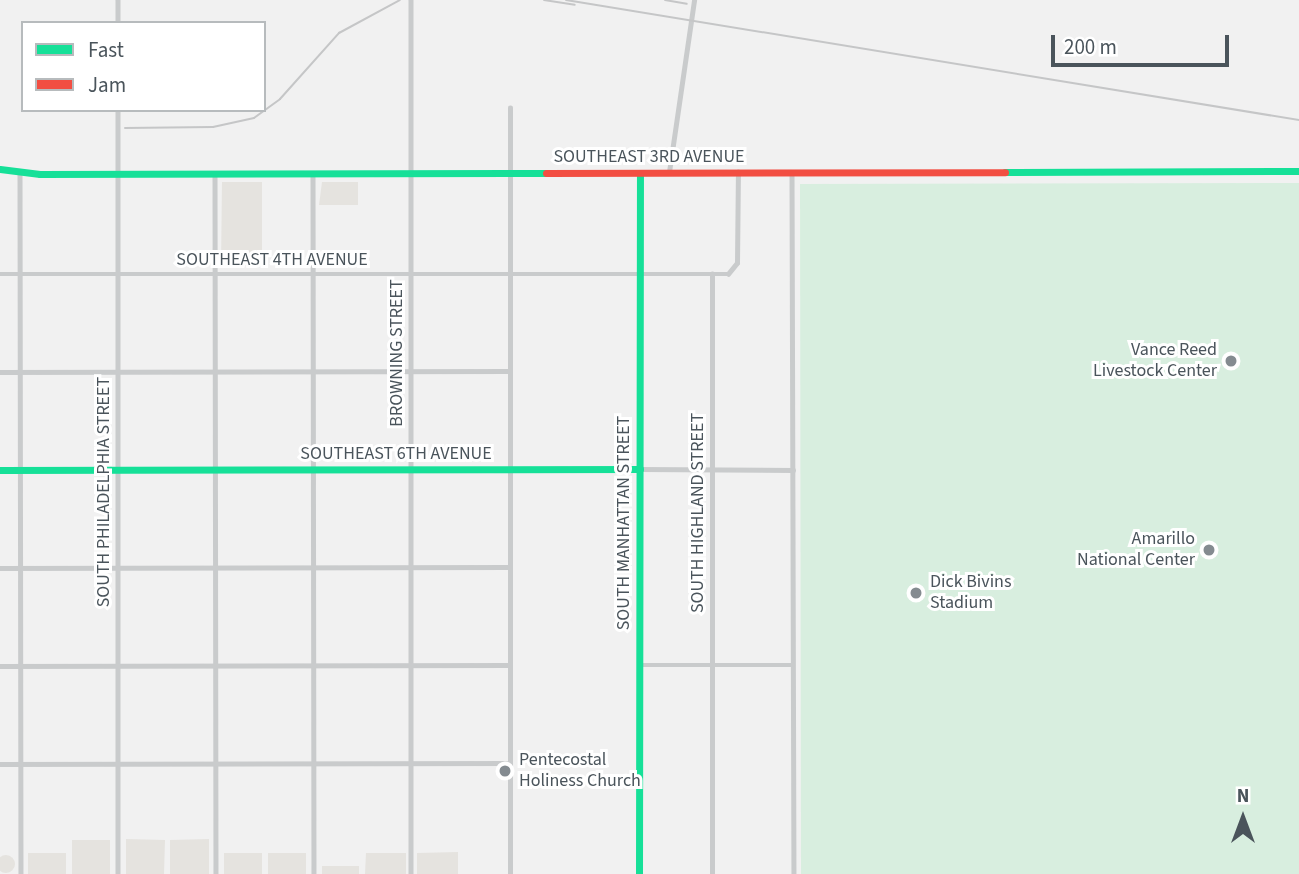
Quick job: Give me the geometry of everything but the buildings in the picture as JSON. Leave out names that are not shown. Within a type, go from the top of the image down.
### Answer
[{"type":"street","points":[[118,0],[118,21]]},
{"type":"street","name":"BROWNING STREET","points":[[411,0],[411,874]]},
{"type":"street","points":[[669,173],[694,0]]},
{"type":"street","points":[[510,108],[510,874]]},
{"type":"street","name":"SOUTH PHILADELPHIA STREET","points":[[118,112],[118,874]]},
{"type":"street","name":"SOUTHEAST 3RD AVENUE","points":[[0,169],[20,172],[118,173],[1299,171]]},
{"type":"street","points":[[20,172],[20,874]]},
{"type":"street","points":[[712,274],[728,274],[737,263],[737,172]]},
{"type":"street","points":[[215,173],[216,874]]},
{"type":"street","points":[[313,173],[314,874]]},
{"type":"street","name":"SOUTH MANHATTAN STREET","points":[[639,874],[640,173]]},
{"type":"street","points":[[792,173],[793,874]]},
{"type":"street","name":"SOUTHEAST 4TH AVENUE","points":[[0,274],[712,274]]},
{"type":"street","name":"SOUTH HIGHLAND STREET","points":[[712,274],[712,874]]},
{"type":"street","points":[[0,372],[509,371]]},
{"type":"street","name":"SOUTHEAST 6TH AVENUE","points":[[0,470],[793,470]]},
{"type":"street","points":[[0,568],[509,567]]},
{"type":"street","points":[[0,666],[509,665]]},
{"type":"street","points":[[640,665],[793,665]]},
{"type":"street","points":[[0,764],[509,763]]},
{"type":"shaded area","points":[[222,182],[262,182],[262,265],[221,266]]},
{"type":"shaded area","points":[[322,182],[358,182],[358,205],[319,205]]},
{"type":"shaded area","points":[[126,839],[165,840],[164,874],[126,874]]},
{"type":"shaded area","points":[[209,839],[209,874],[170,874],[170,840]]},
{"type":"shaded area","points":[[72,840],[110,840],[110,874],[72,874]]},
{"type":"shaded area","points":[[458,852],[458,874],[417,874],[417,853]]},
{"type":"shaded area","points":[[28,853],[66,853],[66,874],[28,874]]},
{"type":"shaded area","points":[[224,853],[262,853],[262,874],[224,874]]},
{"type":"shaded area","points":[[268,853],[306,853],[306,874],[268,874]]},
{"type":"shaded area","points":[[366,853],[406,853],[406,874],[365,874]]},
{"type":"shaded area","points":[[3,856],[9,856],[14,861],[14,867],[9,872],[-1,868],[-1,860]]},
{"type":"shaded area","points":[[322,866],[359,866],[359,874],[322,874]]},
{"type":"green space","points":[[1299,183],[1299,874],[801,874],[800,184]]},
{"type":"railway","points":[[266,109],[280,99],[339,33],[400,0]]},
{"type":"railway","points":[[544,0],[575,5]]},
{"type":"railway","points":[[566,0],[1299,120]]},
{"type":"railway","points":[[665,0],[687,4]]},
{"type":"railway","points":[[125,128],[213,127],[254,118],[262,112]]},
{"type":"traffic: fast","points":[[0,169],[40,174],[546,173]]},
{"type":"traffic: fast","points":[[1005,172],[1299,171]]},
{"type":"traffic: fast","points":[[639,874],[640,173]]},
{"type":"traffic: fast","points":[[0,470],[640,469]]},
{"type":"traffic: jam","points":[[546,173],[1005,172]]},
{"type":"place","name":"Vance Reed Livestock Center","points":[[1231,361]]},
{"type":"place","name":"Amarillo National Center","points":[[1209,550]]},
{"type":"place","name":"Dick Bivins Stadium","points":[[916,593]]},
{"type":"place","name":"Pentecostal Holiness Church","points":[[505,771]]}]
